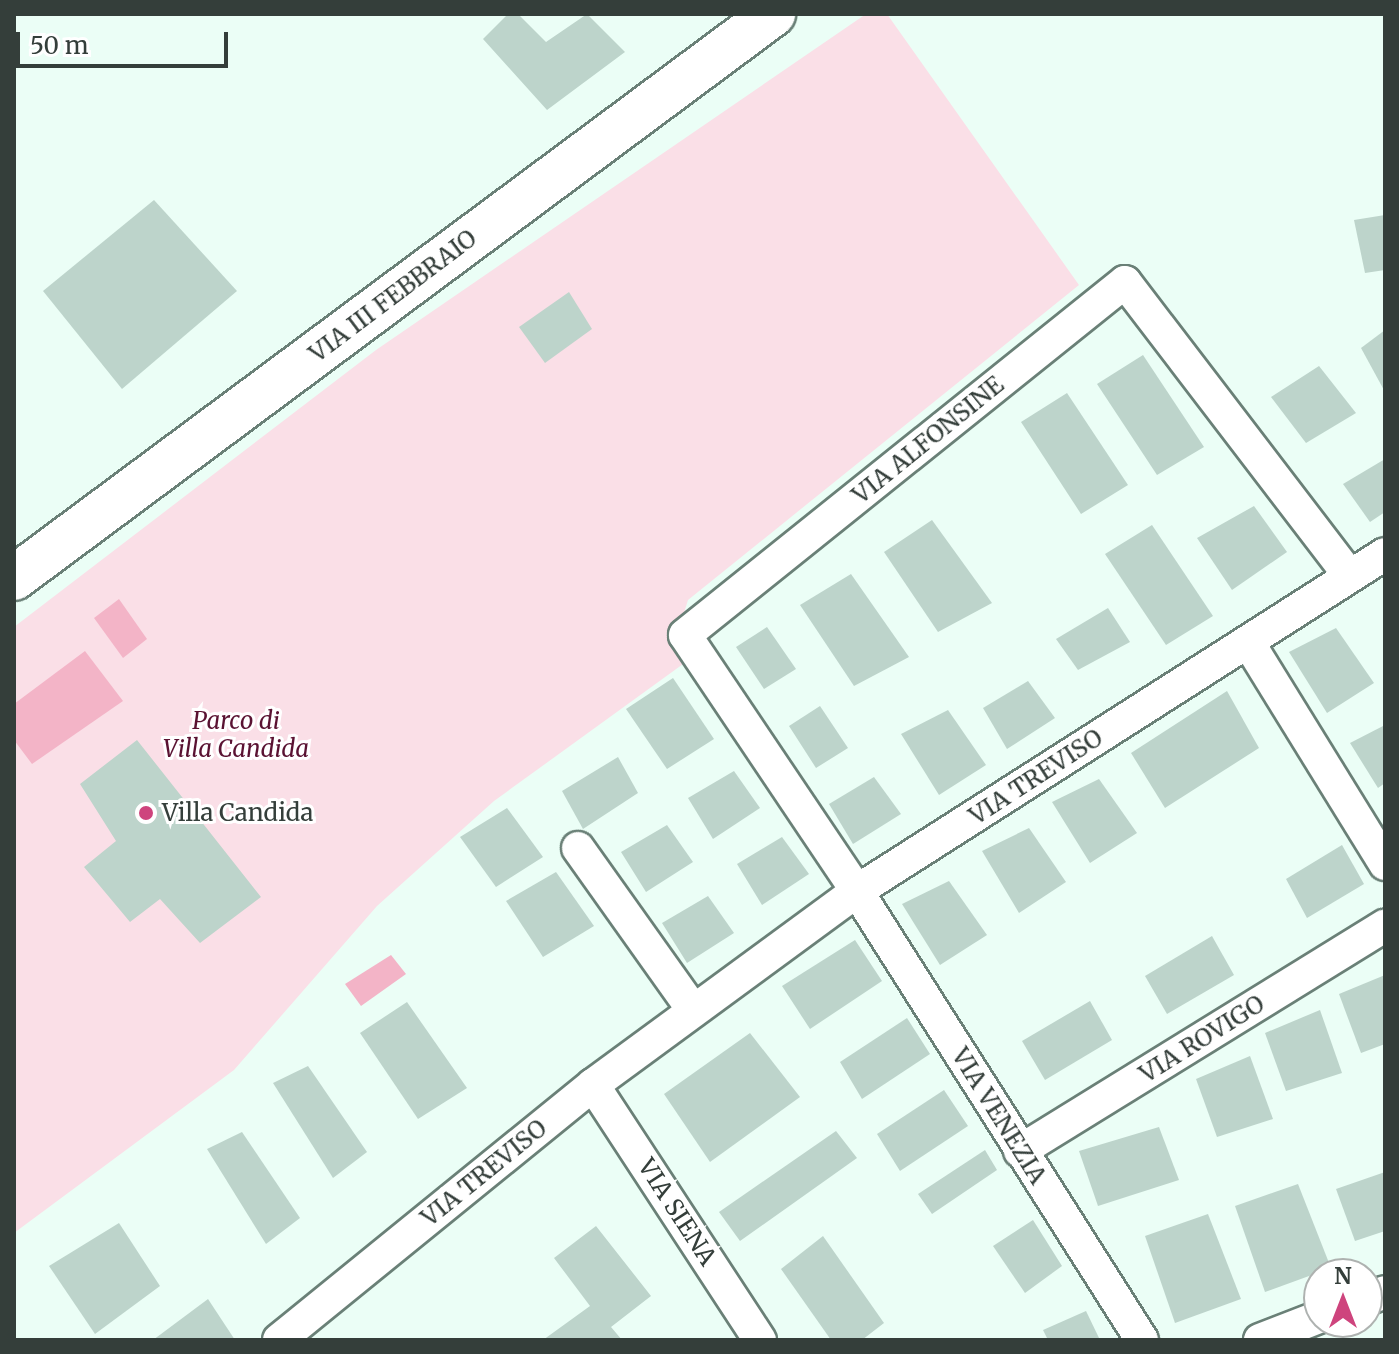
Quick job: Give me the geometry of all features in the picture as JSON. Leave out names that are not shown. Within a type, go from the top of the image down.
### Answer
[{"type":"main road","name":"VIA III FEBBRAIO","points":[[14,578],[773,14]]},
{"type":"street","name":"VIA ALFONSINE","points":[[857,891],[685,635],[1125,282],[1349,575]]},
{"type":"street","name":"VIA TREVISO","points":[[279,1340],[593,1085],[857,891],[1385,554]]},
{"type":"street","points":[[1248,642],[1385,864]]},
{"type":"street","points":[[578,848],[693,1010]]},
{"type":"street","name":"VIA VENEZIA","points":[[857,891],[1142,1340]]},
{"type":"street","name":"VIA ROVIGO","points":[[1020,1151],[1385,926]]},
{"type":"street","name":"VIA SIENA","points":[[593,1085],[760,1340]]},
{"type":"street","points":[[1260,1340],[1303,1323]]},
{"type":"green space","name":"Parco di Villa Candida","points":[[866,14],[887,14],[1079,285],[688,600],[678,632],[690,659],[494,801],[377,906],[234,1070],[14,1233],[14,627],[376,350]]},
{"type":"shaded area","points":[[119,599],[147,639],[123,658],[94,618]]},
{"type":"shaded area","points":[[85,651],[123,701],[32,764],[14,740],[14,704]]},
{"type":"shaded area","points":[[391,955],[406,974],[361,1006],[345,984]]},
{"type":"building","points":[[508,14],[518,14],[546,42],[587,14],[625,52],[547,110],[483,39]]},
{"type":"building","points":[[154,200],[237,291],[122,389],[43,291]]},
{"type":"building","points":[[1385,215],[1385,270],[1365,273],[1354,220]]},
{"type":"building","points":[[569,292],[592,329],[545,363],[519,327]]},
{"type":"building","points":[[1385,330],[1385,392],[1361,348]]},
{"type":"building","points":[[1143,355],[1204,447],[1157,475],[1097,384]]},
{"type":"building","points":[[1319,366],[1356,413],[1306,443],[1271,397]]},
{"type":"building","points":[[1067,393],[1128,485],[1081,514],[1021,422]]},
{"type":"building","points":[[1385,459],[1385,512],[1370,522],[1343,484]]},
{"type":"building","points":[[1254,506],[1287,552],[1232,590],[1197,538]]},
{"type":"building","points":[[932,520],[992,603],[938,632],[884,552]]},
{"type":"building","points":[[1152,525],[1213,616],[1166,645],[1105,554]]},
{"type":"building","points":[[851,574],[909,657],[854,686],[800,605]]},
{"type":"building","points":[[1108,608],[1130,642],[1078,670],[1056,639]]},
{"type":"building","points":[[767,627],[796,669],[764,689],[736,647]]},
{"type":"building","points":[[1336,628],[1374,683],[1327,713],[1289,652]]},
{"type":"building","points":[[673,678],[714,739],[667,769],[626,709]]},
{"type":"building","points":[[1028,681],[1055,718],[1007,749],[983,708]]},
{"type":"building","points":[[1227,691],[1259,748],[1165,808],[1131,753]]},
{"type":"building","points":[[820,706],[848,748],[816,768],[789,726]]},
{"type":"building","points":[[948,710],[986,765],[939,795],[901,734]]},
{"type":"building","points":[[1385,725],[1385,783],[1378,788],[1350,743]]},
{"type":"building","name":"Villa Candida","points":[[137,740],[261,897],[200,943],[160,899],[130,922],[84,867],[116,841],[80,784]]},
{"type":"building","points":[[618,757],[638,793],[583,829],[562,791]]},
{"type":"building","points":[[734,771],[760,808],[713,839],[688,798]]},
{"type":"building","points":[[874,777],[901,814],[853,844],[829,804]]},
{"type":"building","points":[[1099,779],[1137,833],[1090,863],[1052,802]]},
{"type":"building","points":[[507,808],[543,857],[496,887],[460,837]]},
{"type":"building","points":[[667,825],[693,862],[646,892],[621,852]]},
{"type":"building","points":[[1029,828],[1066,882],[1019,913],[982,851]]},
{"type":"building","points":[[782,837],[809,874],[762,905],[737,864]]},
{"type":"building","points":[[1342,845],[1364,884],[1307,918],[1286,879]]},
{"type":"building","points":[[556,872],[594,926],[543,957],[506,901]]},
{"type":"building","points":[[949,881],[987,935],[940,965],[902,904]]},
{"type":"building","points":[[708,896],[734,933],[687,963],[662,923]]},
{"type":"building","points":[[1212,936],[1234,975],[1167,1014],[1145,976]]},
{"type":"building","points":[[855,940],[882,981],[810,1029],[782,986]]},
{"type":"building","points":[[1385,975],[1385,1044],[1361,1053],[1339,994]]},
{"type":"building","points":[[1090,1001],[1112,1040],[1045,1080],[1022,1041]]},
{"type":"building","points":[[407,1002],[467,1088],[418,1119],[360,1033]]},
{"type":"building","points":[[1320,1010],[1342,1073],[1286,1091],[1265,1033]]},
{"type":"building","points":[[907,1018],[930,1054],[862,1099],[840,1062]]},
{"type":"building","points":[[750,1033],[800,1097],[710,1162],[664,1094]]},
{"type":"building","points":[[1250,1056],[1273,1119],[1217,1137],[1196,1079]]},
{"type":"building","points":[[308,1066],[367,1152],[333,1178],[273,1083]]},
{"type":"building","points":[[944,1090],[968,1126],[900,1171],[877,1134]]},
{"type":"building","points":[[1159,1127],[1179,1180],[1098,1206],[1079,1151]]},
{"type":"building","points":[[836,1131],[857,1158],[740,1241],[719,1212]]},
{"type":"building","points":[[242,1132],[300,1218],[266,1244],[207,1149]]},
{"type":"building","points":[[985,1150],[997,1170],[932,1214],[918,1194]]},
{"type":"building","points":[[1385,1172],[1385,1231],[1355,1241],[1336,1189]]},
{"type":"building","points":[[1298,1184],[1327,1258],[1303,1258],[1303,1278],[1265,1292],[1235,1206]]},
{"type":"building","points":[[1208,1214],[1241,1299],[1175,1323],[1145,1236]]},
{"type":"building","points":[[1033,1220],[1062,1266],[1025,1293],[993,1246]]},
{"type":"building","points":[[119,1223],[160,1286],[95,1334],[49,1266]]},
{"type":"building","points":[[596,1226],[651,1296],[611,1327],[622,1340],[543,1340],[590,1306],[554,1258]]},
{"type":"building","points":[[823,1236],[884,1323],[862,1340],[831,1340],[781,1269]]},
{"type":"building","points":[[208,1299],[235,1340],[153,1340]]},
{"type":"building","points":[[1086,1311],[1100,1340],[1048,1340],[1043,1330]]},
{"type":"place","name":"Villa Candida","points":[[146,813]]}]
